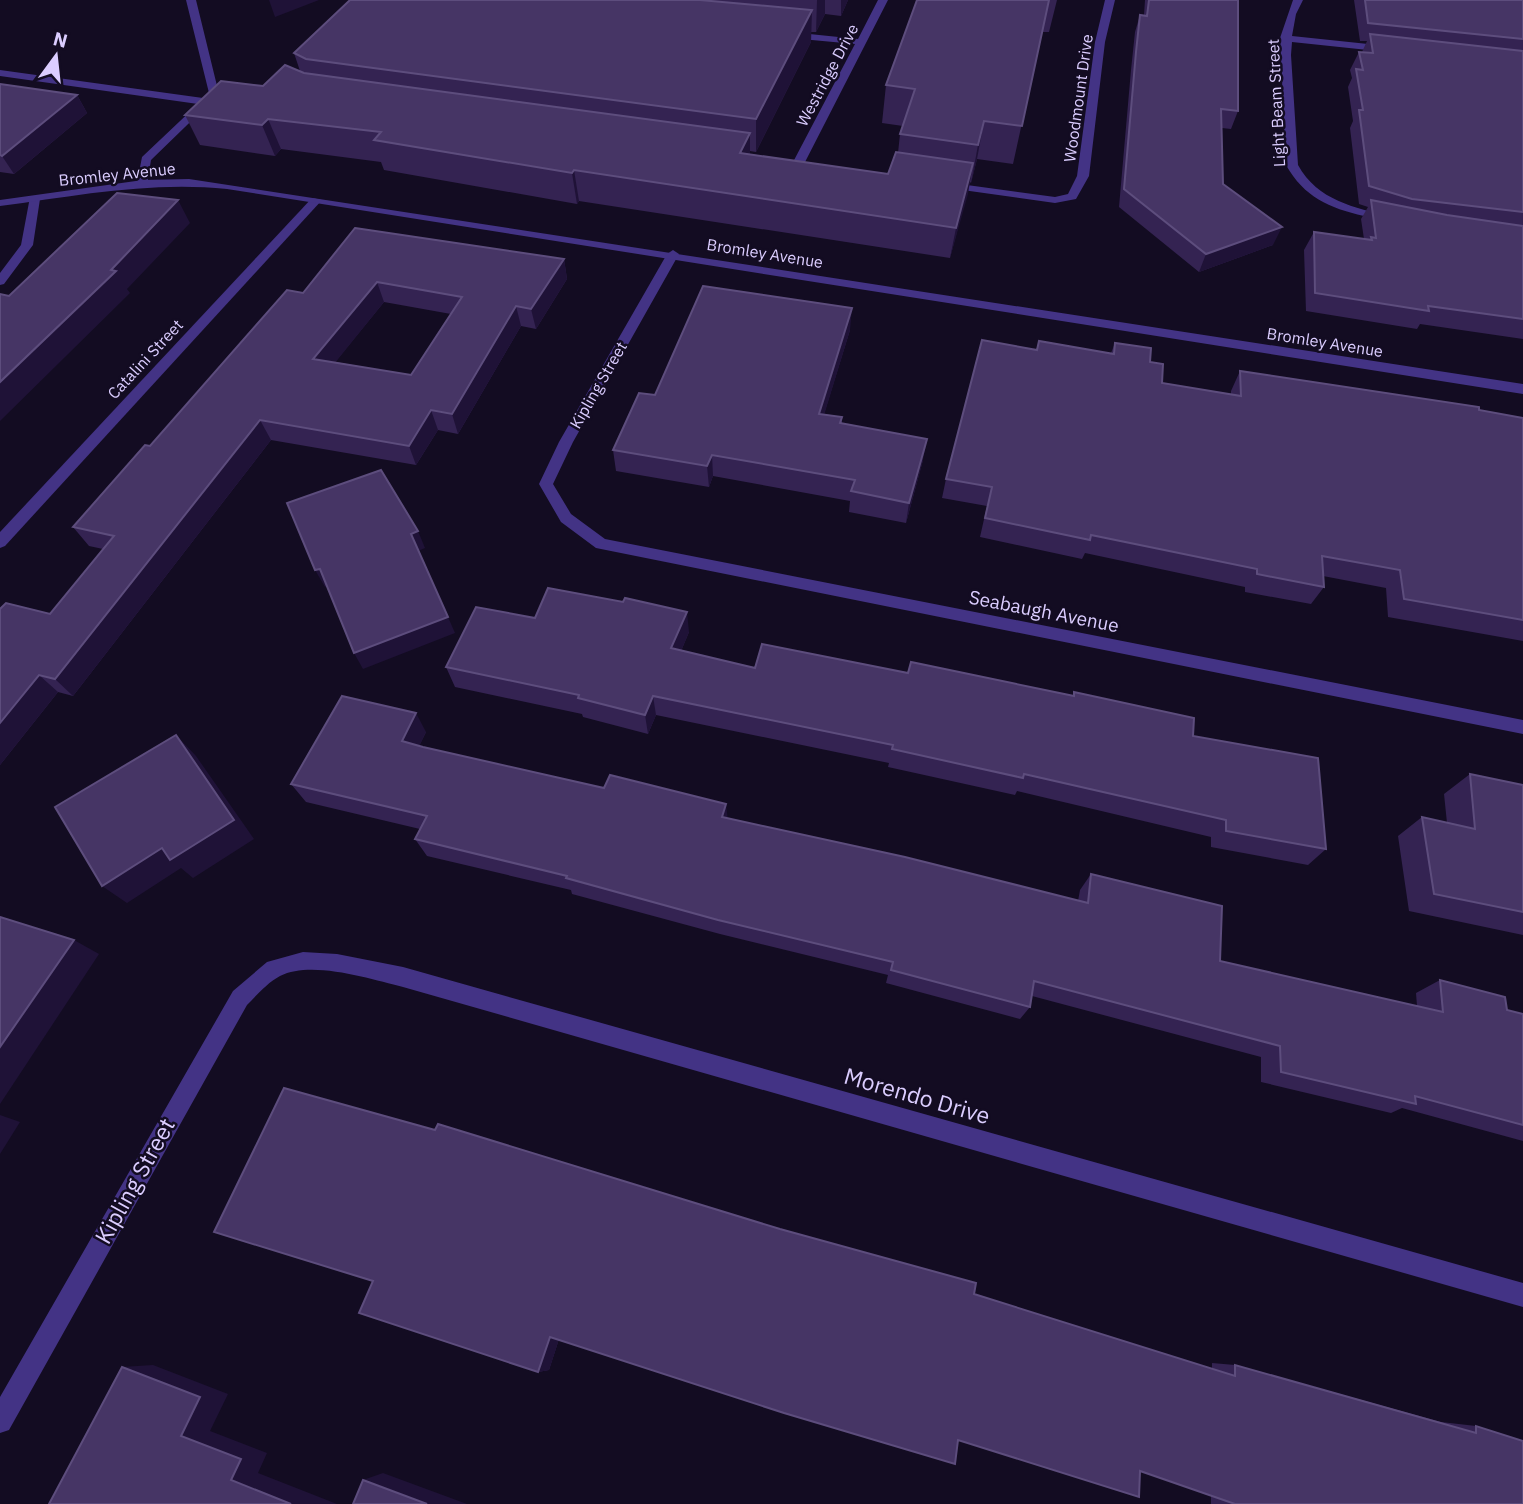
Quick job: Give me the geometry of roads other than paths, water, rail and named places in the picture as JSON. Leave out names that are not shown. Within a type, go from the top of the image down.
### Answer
[{"type":"street","points":[[143,183],[146,159],[214,94],[191,0]]},
{"type":"street","name":"Westridge Drive","points":[[798,164],[883,0]]},
{"type":"street","name":"Woodmount Drive","points":[[933,183],[1055,200],[1072,197],[1083,176],[1100,42],[1110,0]]},
{"type":"street","name":"Light Beam Street","points":[[1298,0],[1292,8],[1285,38],[1292,165],[1300,182],[1317,197],[1400,223]]},
{"type":"street","points":[[781,34],[863,42]]},
{"type":"street","points":[[1285,38],[1404,51]]},
{"type":"street","points":[[0,73],[207,102]]},
{"type":"street","points":[[784,162],[812,166]]},
{"type":"street","name":"Bromley Avenue","points":[[0,202],[143,183],[202,183],[673,254],[1523,389]]},
{"type":"street","points":[[0,281],[27,245],[34,199]]},
{"type":"street","name":"Catalini Street","points":[[0,542],[316,200]]},
{"type":"street","name":"Kipling Street","points":[[566,518],[546,484],[566,442],[673,254]]},
{"type":"street","name":"Seabaugh Avenue","points":[[566,518],[601,544],[1523,727]]},
{"type":"street","name":"Kipling Street","points":[[0,1421],[234,1007],[240,998],[273,970],[293,962]]},
{"type":"street","name":"Morendo Drive","points":[[293,962],[351,966],[403,977],[1523,1295]]}]
